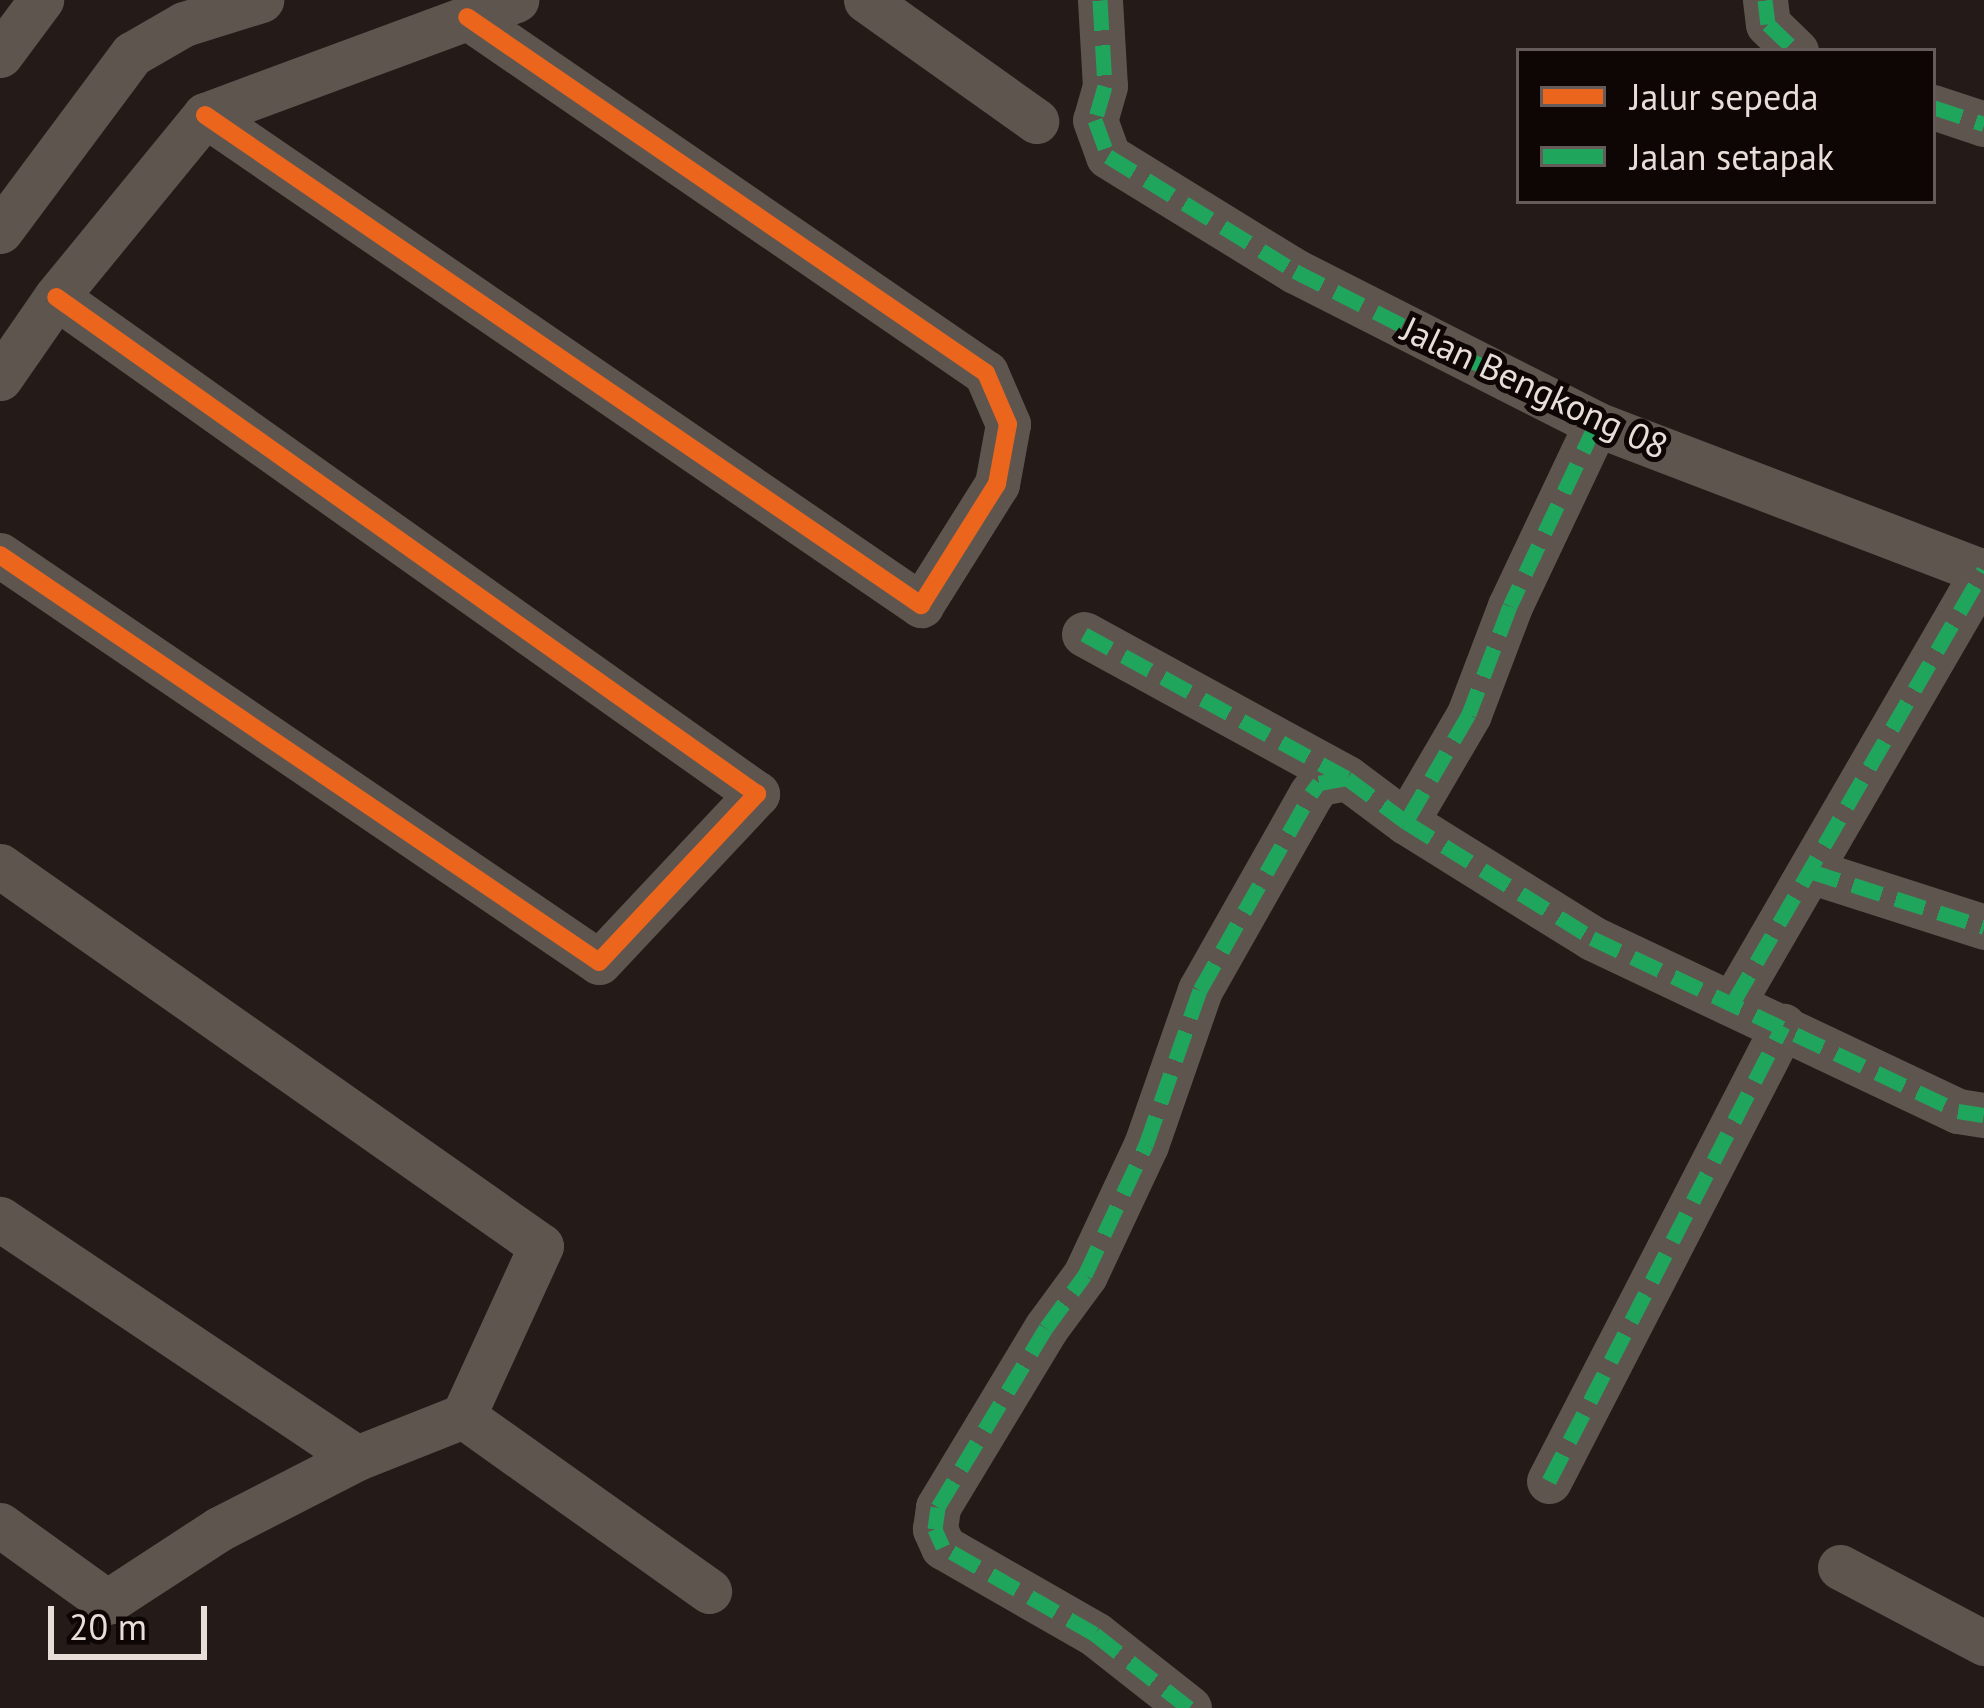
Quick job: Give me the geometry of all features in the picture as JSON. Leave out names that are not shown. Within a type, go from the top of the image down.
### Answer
[{"type":"street","points":[[0,55],[41,0]]},
{"type":"street","points":[[0,231],[133,54],[179,12],[261,0]]},
{"type":"street","points":[[0,379],[56,297],[205,115],[516,0]]},
{"type":"street","points":[[866,0],[1036,121]]},
{"type":"street","name":"Jalan Bengkong 08","points":[[1100,0],[1106,86],[1095,121],[1108,156],[1295,271],[1596,424],[1984,571]]},
{"type":"street","points":[[1765,0],[1768,24],[1793,48]]},
{"type":"street","points":[[205,115],[921,604],[997,484],[1008,424],[986,373],[467,17]]},
{"type":"street","points":[[1936,108],[1984,124]]},
{"type":"street","points":[[0,556],[599,962],[757,794],[56,297]]},
{"type":"street","points":[[1406,822],[1469,715],[1510,606],[1596,424]]},
{"type":"street","points":[[1734,1001],[1984,571]]},
{"type":"street","points":[[1084,634],[1347,778],[1406,822],[1592,938],[1734,1001],[1958,1111],[1984,1115]]},
{"type":"street","points":[[1190,1708],[1094,1634],[943,1547],[935,1529],[938,1507],[1046,1328],[1085,1275],[1146,1145],[1200,990],[1233,931],[1319,783],[1347,778]]},
{"type":"street","points":[[0,866],[541,1246],[463,1416],[356,1459],[219,1529],[107,1602],[0,1525]]},
{"type":"street","points":[[1810,871],[1984,927]]},
{"type":"street","points":[[1549,1481],[1783,1026]]},
{"type":"street","points":[[0,1219],[356,1459]]},
{"type":"street","points":[[463,1416],[709,1591]]},
{"type":"street","points":[[1840,1567],[1984,1642]]},
{"type":"marked path","points":[[1100,0],[1105,86],[1095,120],[1108,156],[1295,271],[1596,424],[1510,606],[1469,714],[1406,822]]},
{"type":"marked path","points":[[1765,0],[1768,24],[1793,48]]},
{"type":"marked path","points":[[1936,108],[1984,124]]},
{"type":"marked path","points":[[1734,1001],[1984,570]]},
{"type":"marked path","points":[[1084,634],[1347,778],[1406,822],[1592,938],[1958,1111],[1984,1115]]},
{"type":"marked path","points":[[1189,1708],[1095,1634],[943,1547],[935,1529],[938,1507],[1046,1328],[1085,1275],[1146,1145],[1200,990],[1311,794],[1319,783],[1347,778]]},
{"type":"marked path","points":[[1810,871],[1984,927]]},
{"type":"marked path","points":[[1549,1481],[1783,1026]]},
{"type":"cycle path","points":[[205,115],[921,605],[997,484],[1008,424],[986,373],[467,17]]},
{"type":"cycle path","points":[[0,555],[599,962],[757,794],[56,297]]}]
